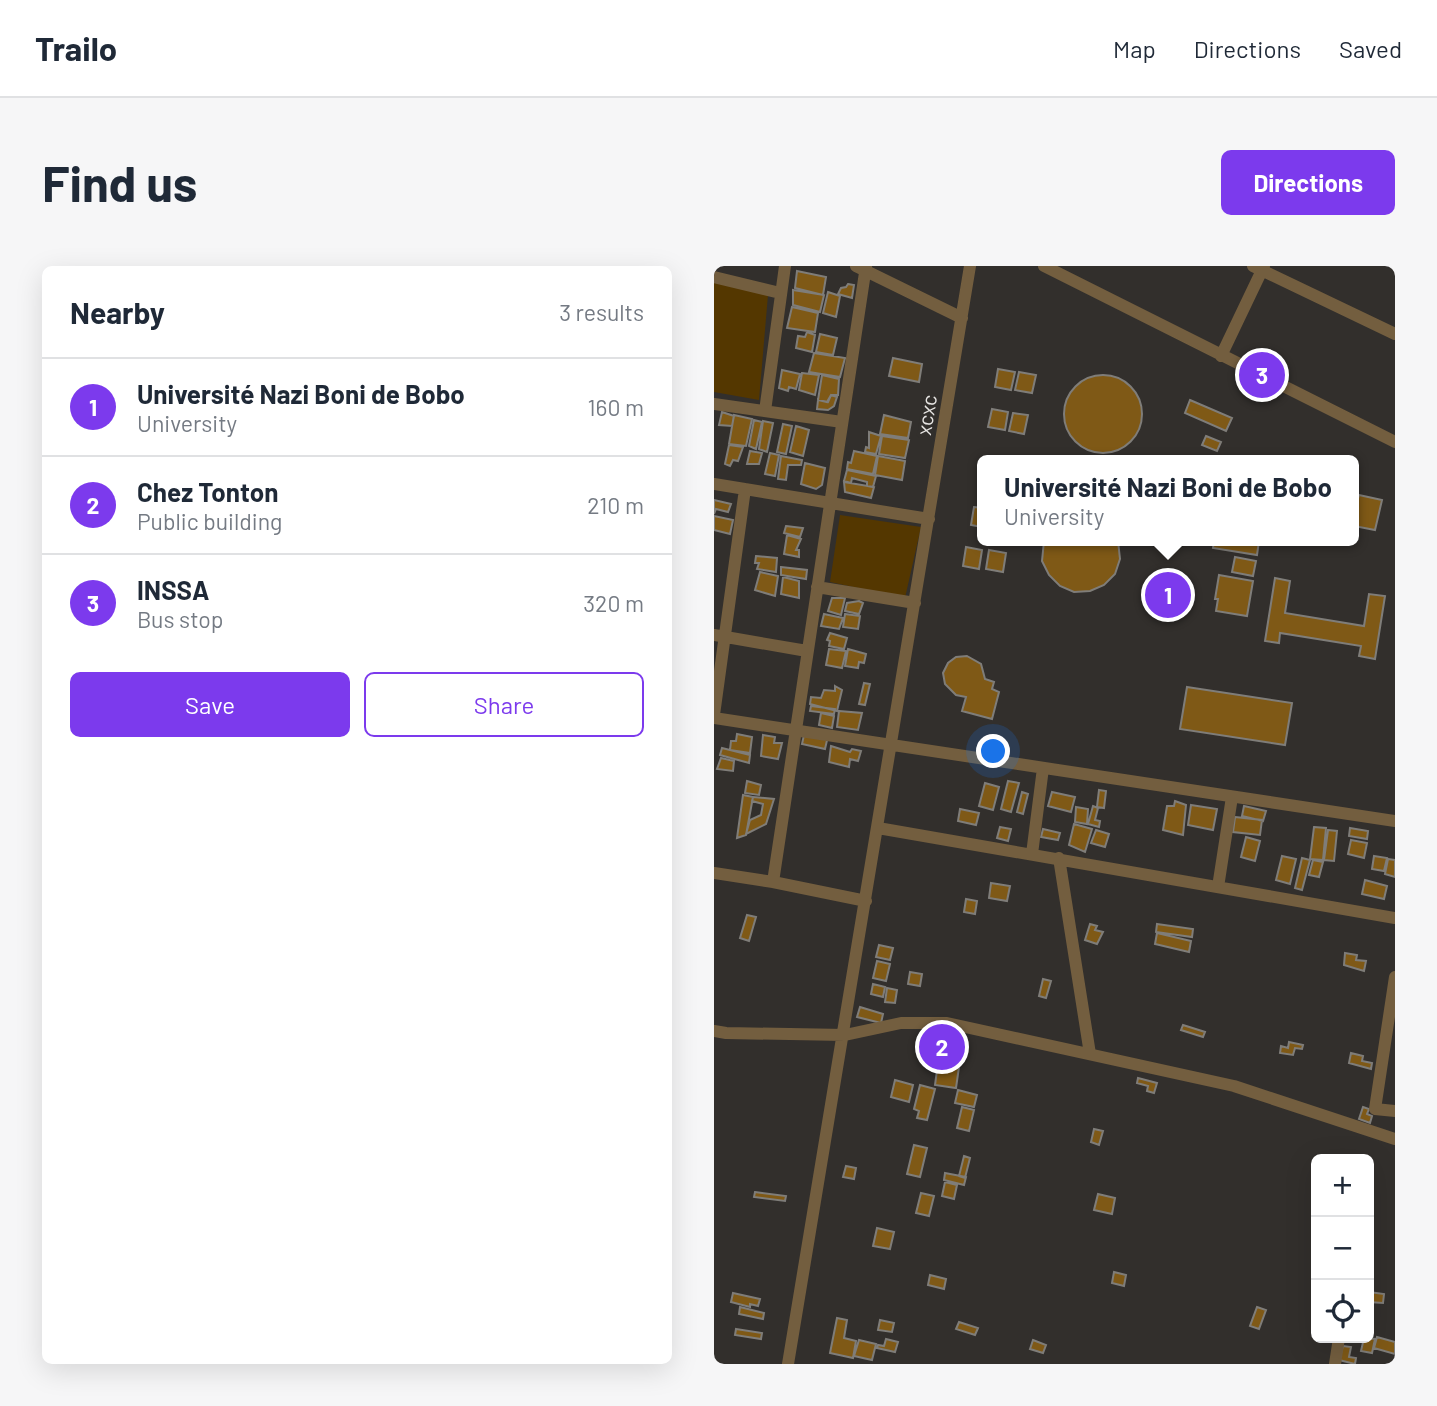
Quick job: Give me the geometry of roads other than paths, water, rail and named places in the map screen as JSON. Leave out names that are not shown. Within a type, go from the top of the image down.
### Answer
[{"type":"street","points":[[765,411],[785,266]]},
{"type":"street","name":"xcxc","points":[[788,1364],[970,266]]},
{"type":"street","points":[[1044,266],[1395,442]]},
{"type":"street","points":[[773,882],[842,422],[862,268],[962,318]]},
{"type":"street","points":[[1221,356],[1260,268],[1395,334]]},
{"type":"street","points":[[714,277],[780,293]]},
{"type":"street","points":[[714,404],[842,422]]},
{"type":"street","points":[[714,484],[929,519]]},
{"type":"street","points":[[745,489],[719,636],[714,716],[891,746],[1395,821]]},
{"type":"street","points":[[817,587],[915,603]]},
{"type":"street","points":[[719,636],[807,651]]},
{"type":"street","points":[[1032,853],[1043,768]]},
{"type":"street","points":[[1218,887],[1232,797]]},
{"type":"street","points":[[878,828],[1395,918]]},
{"type":"street","points":[[1059,858],[1090,1054]]},
{"type":"street","points":[[714,873],[866,901]]},
{"type":"street","points":[[1395,977],[1392,1014],[1375,1109],[1395,1111]]},
{"type":"street","points":[[714,1031],[843,1035],[901,1023],[947,1023],[1234,1086],[1395,1139]]},
{"type":"street","points":[[1335,1364],[1338,1343]]},
{"type":"place","name":"INSSA","points":[[1262,375]]},
{"type":"place","name":"Université Nazi Boni de Bobo","points":[[1168,595]]},
{"type":"place","name":"Chez Tonton","points":[[942,1047]]}]
